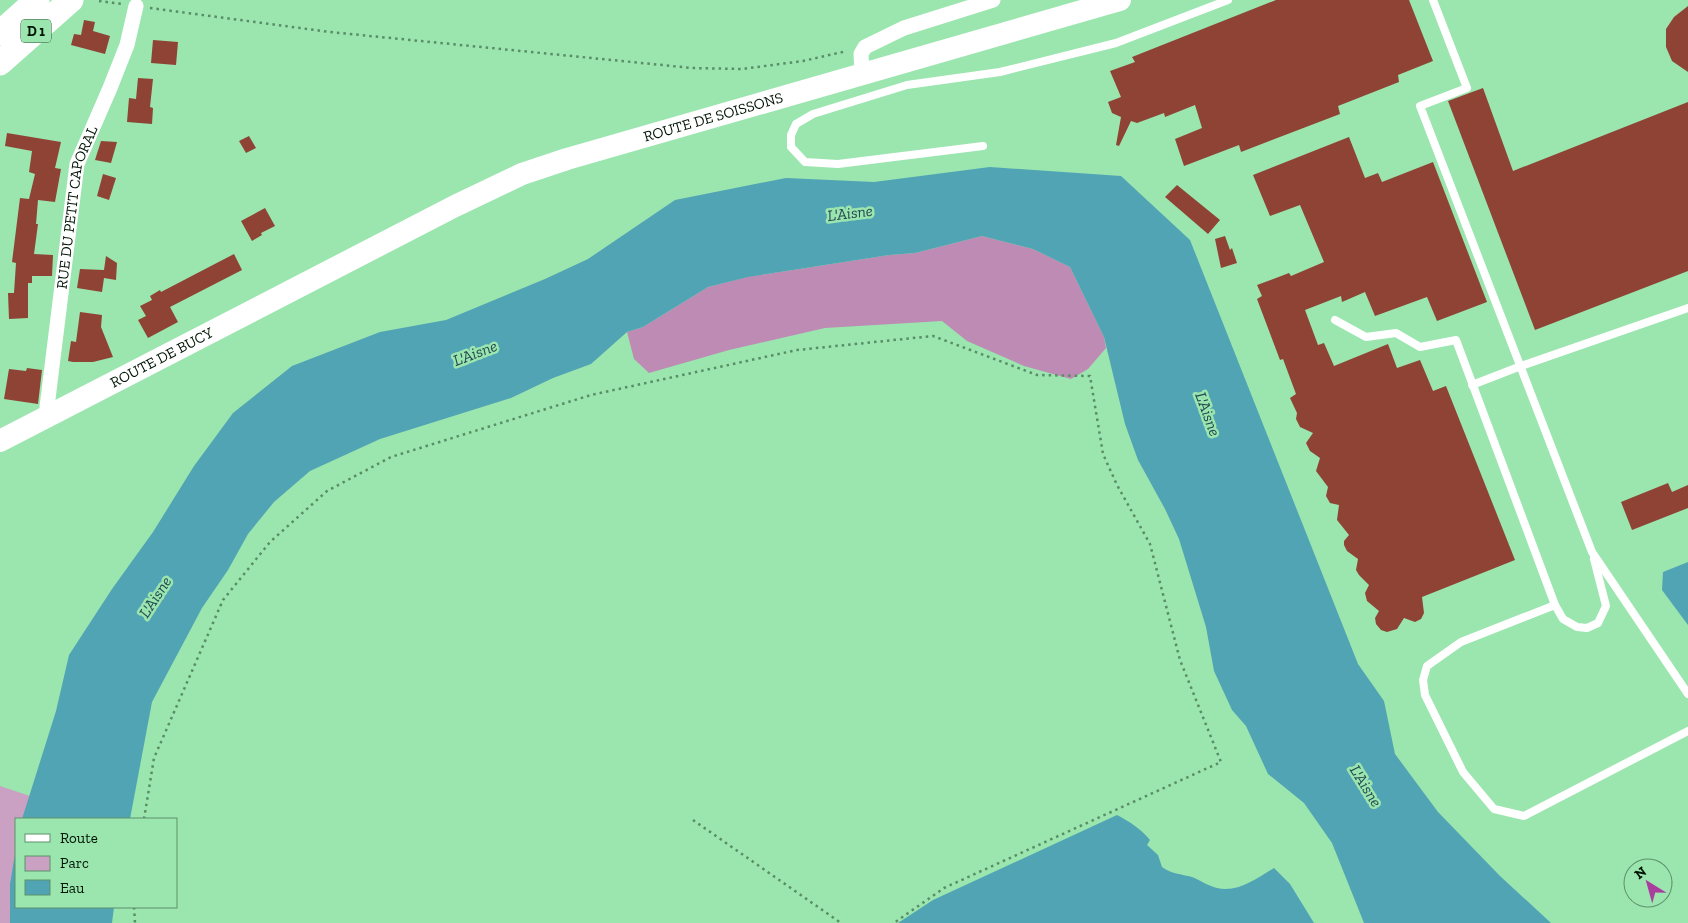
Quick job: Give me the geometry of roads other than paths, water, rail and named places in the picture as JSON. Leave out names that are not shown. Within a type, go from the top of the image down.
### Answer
[{"type":"main road","name":"D 1","points":[[0,33],[37,0]]},
{"type":"main road","name":"D 1","points":[[0,63],[71,0]]},
{"type":"main road","name":"ROUTE DE SOISSONS","points":[[324,274],[522,174],[567,159],[1120,0]]},
{"type":"main road","name":"ROUTE DE BUCY","points":[[0,441],[324,274]]},
{"type":"street","points":[[862,74],[860,54],[865,47],[904,28],[993,0]]},
{"type":"street","name":"RUE DU PETIT CAPORAL","points":[[50,415],[46,407],[77,164],[127,45],[136,6]]},
{"type":"lane","points":[[983,146],[838,164],[805,162],[792,147],[791,134],[796,124],[813,114],[907,85],[1000,72],[1116,43],[1228,0]]},
{"type":"lane","points":[[1335,320],[1366,336],[1396,333],[1420,348],[1456,340],[1555,605],[1563,619],[1577,626],[1587,628],[1598,623],[1606,606],[1592,552],[1420,106],[1467,88],[1433,0]]},
{"type":"lane","points":[[1472,385],[1688,308]]},
{"type":"lane","points":[[1592,552],[1688,694]]},
{"type":"lane","points":[[1555,605],[1461,642],[1427,666],[1423,680],[1425,695],[1463,772],[1494,808],[1524,816],[1688,731]]},
{"type":"water","name":"L'Aisne","points":[[990,167],[1121,176],[1190,240],[1358,664],[1384,701],[1395,754],[1438,812],[1500,876],[1551,923],[1364,923],[1332,843],[1304,803],[1268,774],[1246,726],[1232,710],[1214,671],[1206,627],[1179,539],[1138,460],[1125,424],[1104,337],[1070,267],[1033,249],[982,236],[915,253],[889,255],[748,277],[708,287],[643,327],[627,332],[591,364],[553,378],[511,398],[380,439],[310,471],[274,502],[248,534],[228,570],[202,608],[152,702],[130,818],[22,818],[56,711],[69,655],[112,589],[153,532],[194,466],[233,413],[292,366],[380,332],[446,320],[545,279],[588,259],[675,200],[786,178],[874,182]]},
{"type":"water","points":[[1688,562],[1688,625],[1662,590],[1663,572]]},
{"type":"water","points":[[1117,815],[1135,826],[1150,840],[1147,845],[1158,855],[1162,867],[1214,887],[1225,889],[1240,887],[1274,868],[1290,884],[1314,923],[898,923],[933,900]]},
{"type":"water","points":[[15,854],[15,908],[114,908],[112,923],[10,923],[10,884]]}]
